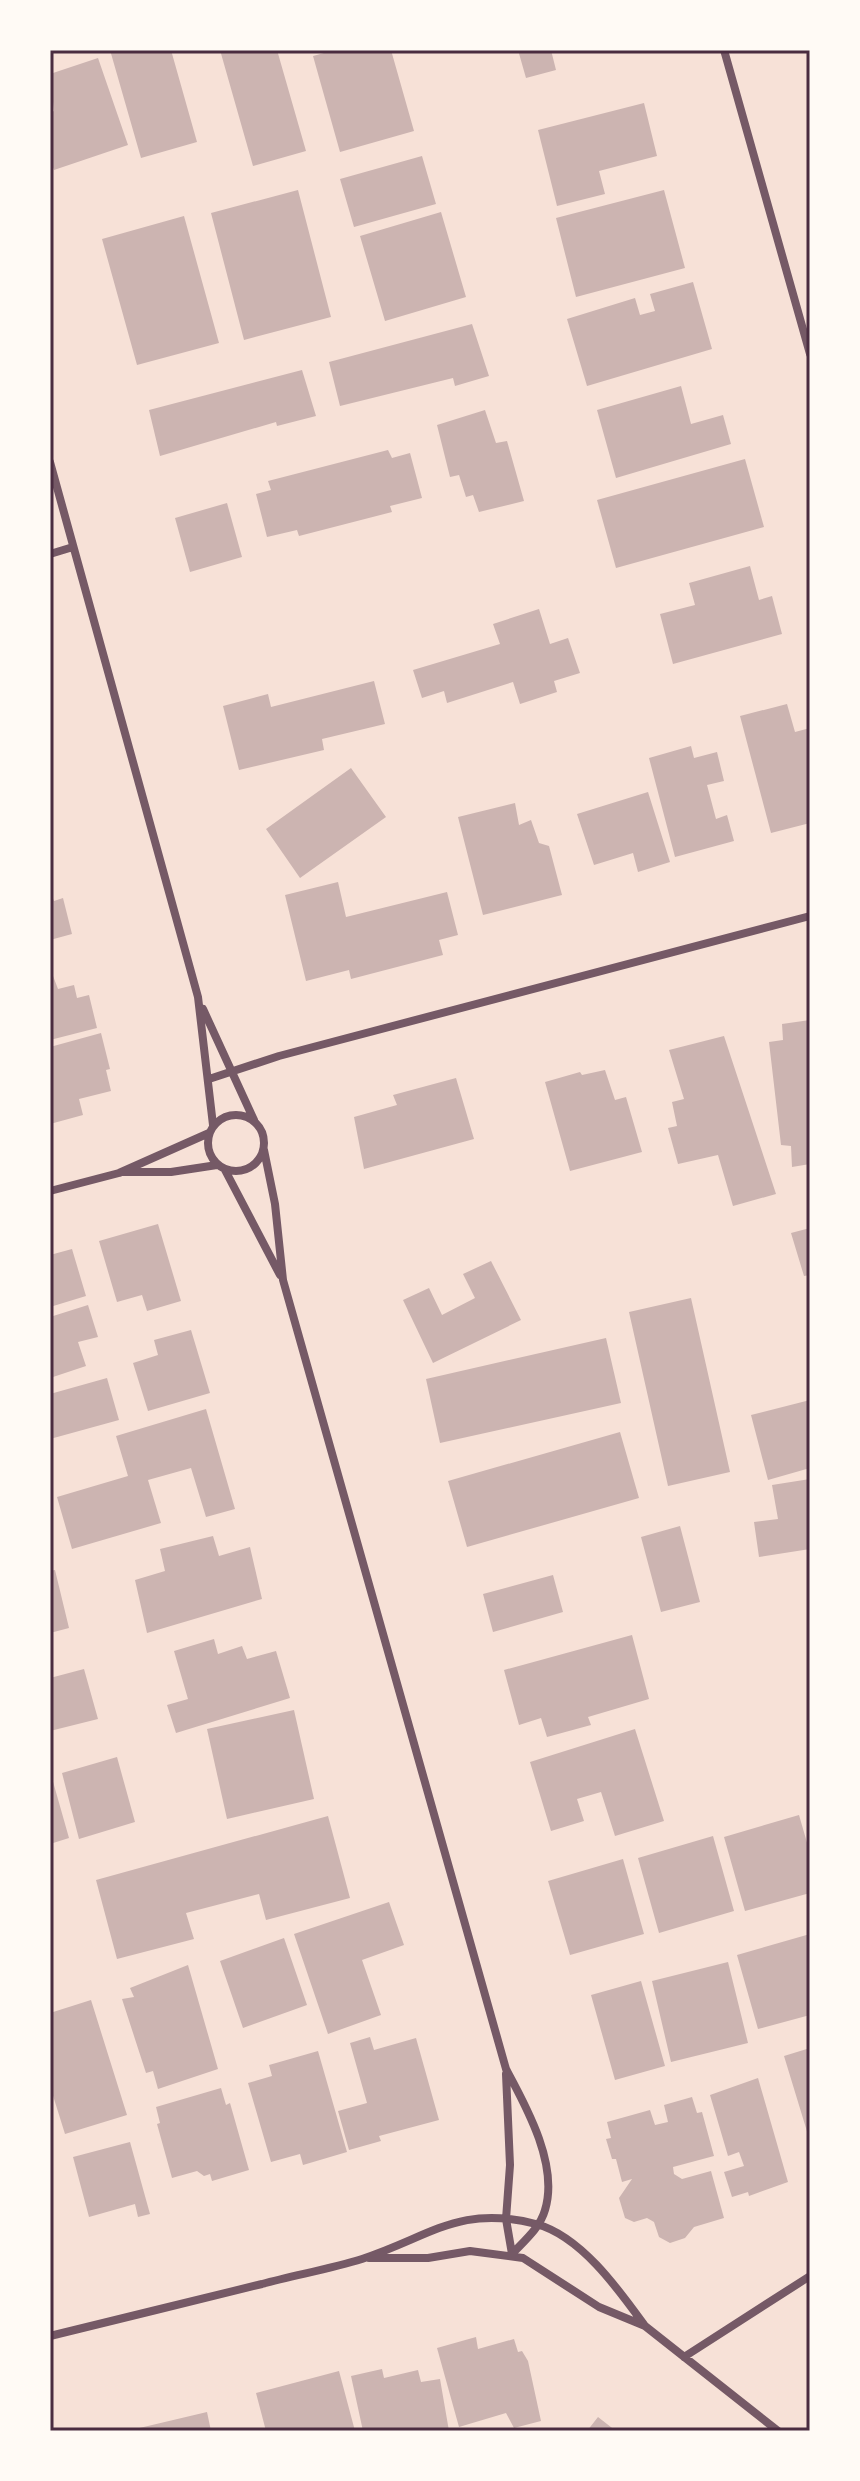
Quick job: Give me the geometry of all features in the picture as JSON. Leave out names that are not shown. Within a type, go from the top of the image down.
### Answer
[{"type":"street","points":[[724,50],[810,354]]},
{"type":"street","points":[[50,462],[198,997],[209,1079],[211,1129],[208,1150],[221,1167],[283,1280]]},
{"type":"street","points":[[50,554],[73,547]]},
{"type":"street","points":[[209,1079],[810,916]]},
{"type":"street","points":[[198,997],[255,1122],[264,1135],[283,1280],[506,2069],[535,2123],[545,2162],[546,2208],[538,2225],[512,2254]]},
{"type":"street","points":[[50,1191],[119,1173],[238,1114],[255,1122]]},
{"type":"street","points":[[119,1173],[221,1167],[244,1170],[260,1159],[264,1150]]},
{"type":"street","points":[[506,2069],[510,2165],[506,2219],[512,2254]]},
{"type":"street","points":[[50,2336],[364,2258],[457,2221],[506,2219],[538,2225],[604,2270],[645,2326],[778,2431]]},
{"type":"street","points":[[364,2258],[428,2258],[470,2251],[512,2254],[599,2307],[645,2326]]},
{"type":"street","points":[[684,2357],[810,2276]]},
{"type":"building","points":[[110,50],[171,50],[197,142],[141,158]]},
{"type":"building","points":[[220,50],[277,50],[306,151],[253,166]]},
{"type":"building","points":[[335,50],[391,50],[414,131],[340,152],[313,56]]},
{"type":"building","points":[[518,50],[551,50],[556,70],[526,78]]},
{"type":"building","points":[[98,58],[128,145],[54,170],[50,160],[50,113],[54,111],[50,74]]},
{"type":"building","points":[[644,103],[657,156],[599,171],[605,194],[557,206],[538,130]]},
{"type":"building","points":[[422,156],[436,204],[354,227],[340,179]]},
{"type":"building","points":[[298,190],[331,317],[244,340],[211,213]]},
{"type":"building","points":[[664,190],[685,268],[576,297],[556,218]]},
{"type":"building","points":[[441,212],[466,297],[385,321],[360,236]]},
{"type":"building","points":[[184,216],[219,343],[137,365],[102,239]]},
{"type":"building","points":[[693,282],[712,349],[587,386],[567,319],[635,298],[640,315],[655,311],[650,294]]},
{"type":"building","points":[[472,324],[489,376],[455,386],[453,378],[340,406],[329,362]]},
{"type":"building","points":[[302,370],[316,416],[277,426],[276,422],[160,456],[149,410]]},
{"type":"building","points":[[681,386],[691,424],[723,415],[731,444],[616,478],[597,410]]},
{"type":"building","points":[[485,410],[496,443],[507,441],[524,501],[479,512],[473,495],[466,497],[459,475],[450,477],[437,425]]},
{"type":"building","points":[[388,450],[392,458],[410,453],[422,498],[390,506],[392,512],[299,536],[297,530],[267,537],[256,494],[271,490],[268,481]]},
{"type":"building","points":[[745,459],[764,527],[616,568],[597,500]]},
{"type":"building","points":[[227,503],[242,557],[190,572],[175,518]]},
{"type":"building","points":[[750,566],[759,600],[772,596],[782,634],[673,664],[660,614],[695,605],[689,583]]},
{"type":"building","points":[[539,609],[550,644],[568,638],[580,673],[554,681],[557,692],[520,704],[513,682],[447,703],[444,691],[422,698],[413,670],[500,644],[493,624]]},
{"type":"building","points":[[374,681],[385,724],[322,739],[324,750],[239,770],[223,706],[268,694],[271,707]]},
{"type":"building","points":[[787,704],[795,732],[810,728],[810,823],[771,833],[740,716]]},
{"type":"building","points":[[691,746],[694,758],[717,752],[724,781],[707,785],[716,819],[727,815],[734,841],[675,857],[649,758]]},
{"type":"building","points":[[351,768],[386,817],[300,878],[266,829]]},
{"type":"building","points":[[648,792],[670,862],[638,872],[633,853],[594,865],[577,814]]},
{"type":"building","points":[[515,803],[519,825],[531,820],[539,843],[549,846],[562,895],[483,915],[458,817]]},
{"type":"building","points":[[338,882],[346,917],[447,892],[458,935],[439,940],[443,955],[351,979],[349,970],[306,981],[285,895]]},
{"type":"building","points":[[50,891],[54,901],[63,898],[72,934],[50,940]]},
{"type":"building","points":[[50,968],[58,989],[74,985],[77,998],[89,995],[97,1028],[50,1040]]},
{"type":"building","points":[[810,1020],[810,1164],[792,1167],[791,1146],[781,1145],[769,1042],[783,1040],[782,1024]]},
{"type":"building","points":[[101,1033],[110,1069],[106,1070],[111,1091],[79,1099],[83,1115],[50,1124],[50,1047]]},
{"type":"building","points":[[724,1036],[776,1194],[733,1206],[718,1155],[678,1164],[668,1128],[677,1126],[672,1102],[684,1099],[669,1050]]},
{"type":"building","points":[[605,1070],[615,1100],[626,1097],[642,1152],[570,1171],[545,1082],[580,1072],[582,1075]]},
{"type":"building","points":[[456,1078],[474,1139],[364,1169],[354,1117],[397,1105],[393,1095]]},
{"type":"building","points":[[158,1224],[181,1301],[147,1311],[142,1295],[117,1302],[99,1241]]},
{"type":"building","points":[[810,1228],[810,1275],[804,1276],[791,1233]]},
{"type":"building","points":[[72,1249],[86,1296],[50,1307],[50,1255]]},
{"type":"building","points":[[491,1261],[521,1320],[433,1363],[403,1300],[429,1288],[442,1315],[475,1298],[463,1274]]},
{"type":"building","points":[[691,1298],[730,1472],[668,1486],[629,1312]]},
{"type":"building","points":[[88,1305],[98,1337],[78,1342],[86,1366],[50,1378],[50,1317]]},
{"type":"building","points":[[191,1330],[210,1393],[148,1411],[133,1363],[158,1355],[154,1340]]},
{"type":"building","points":[[606,1338],[621,1403],[440,1443],[426,1379]]},
{"type":"building","points":[[107,1378],[119,1420],[50,1439],[50,1394]]},
{"type":"building","points":[[810,1400],[810,1468],[768,1480],[751,1415]]},
{"type":"building","points":[[206,1409],[235,1509],[206,1517],[191,1468],[148,1480],[161,1523],[72,1549],[57,1497],[128,1476],[116,1436]]},
{"type":"building","points":[[620,1432],[639,1498],[467,1547],[448,1481]]},
{"type":"building","points":[[810,1479],[810,1549],[759,1557],[754,1522],[778,1519],[772,1485]]},
{"type":"building","points":[[680,1526],[700,1602],[661,1612],[641,1537]]},
{"type":"building","points":[[213,1536],[219,1556],[250,1547],[262,1599],[147,1633],[135,1580],[165,1571],[160,1549]]},
{"type":"building","points":[[55,1570],[69,1628],[50,1633],[50,1571]]},
{"type":"building","points":[[553,1575],[563,1612],[493,1632],[483,1594]]},
{"type":"building","points":[[632,1635],[649,1699],[588,1717],[591,1725],[547,1737],[541,1718],[519,1725],[504,1670]]},
{"type":"building","points":[[214,1639],[218,1654],[242,1646],[247,1659],[276,1651],[290,1698],[176,1733],[167,1705],[188,1699],[174,1651]]},
{"type":"building","points":[[84,1669],[98,1719],[50,1731],[50,1678]]},
{"type":"building","points":[[294,1710],[314,1799],[227,1819],[207,1729]]},
{"type":"building","points":[[635,1729],[664,1821],[615,1836],[601,1792],[577,1799],[584,1821],[551,1831],[530,1762]]},
{"type":"building","points":[[117,1757],[135,1822],[79,1839],[62,1773]]},
{"type":"building","points":[[50,1771],[69,1838],[50,1844]]},
{"type":"building","points":[[799,1815],[810,1853],[810,1893],[745,1911],[724,1837]]},
{"type":"building","points":[[328,1816],[350,1898],[266,1920],[259,1894],[186,1913],[194,1939],[117,1959],[96,1880]]},
{"type":"building","points":[[713,1836],[734,1911],[659,1933],[638,1858]]},
{"type":"building","points":[[623,1859],[644,1934],[570,1955],[548,1881]]},
{"type":"building","points":[[389,1902],[404,1945],[362,1960],[381,2015],[328,2034],[294,1934]]},
{"type":"building","points":[[810,1934],[810,2015],[758,2029],[737,1955]]},
{"type":"building","points":[[284,1938],[307,2005],[243,2028],[220,1961]]},
{"type":"building","points":[[728,1962],[748,2043],[671,2062],[652,1981]]},
{"type":"building","points":[[188,1965],[218,2069],[158,2089],[153,2071],[146,2073],[122,1999],[134,1997],[130,1988]]},
{"type":"building","points":[[641,1981],[665,2066],[615,2080],[591,1995]]},
{"type":"building","points":[[91,2000],[127,2115],[65,2134],[50,2086],[50,2013]]},
{"type":"building","points":[[370,2037],[374,2050],[416,2038],[439,2120],[379,2136],[381,2141],[349,2150],[338,2111],[367,2103],[350,2043]]},
{"type":"building","points":[[810,2048],[810,2138],[809,2138],[784,2056]]},
{"type":"building","points":[[318,2051],[347,2152],[303,2165],[300,2154],[271,2162],[248,2083],[272,2076],[269,2065]]},
{"type":"building","points":[[758,2078],[788,2182],[749,2196],[748,2192],[732,2197],[724,2172],[744,2166],[739,2152],[728,2156],[710,2095]]},
{"type":"building","points":[[221,2088],[226,2105],[230,2103],[249,2170],[212,2181],[210,2174],[204,2176],[197,2171],[172,2178],[157,2124],[160,2123],[156,2107]]},
{"type":"building","points":[[692,2097],[697,2113],[702,2112],[714,2156],[673,2167],[674,2174],[682,2179],[711,2171],[724,2218],[694,2227],[685,2238],[670,2243],[659,2237],[654,2222],[647,2218],[634,2222],[625,2218],[619,2198],[632,2179],[622,2182],[606,2139],[611,2138],[607,2122],[650,2110],[655,2125],[668,2122],[664,2105]]},
{"type":"building","points":[[130,2142],[150,2214],[138,2217],[135,2204],[89,2217],[73,2157]]},
{"type":"building","points":[[476,2337],[478,2349],[514,2339],[518,2352],[522,2351],[528,2361],[541,2421],[514,2428],[506,2413],[459,2427],[437,2348]]},
{"type":"building","points":[[382,2369],[384,2378],[418,2370],[421,2382],[440,2379],[449,2431],[363,2431],[351,2376]]},
{"type":"building","points":[[339,2371],[355,2431],[266,2431],[256,2393]]},
{"type":"building","points":[[207,2412],[211,2431],[131,2430]]},
{"type":"building","points":[[598,2417],[616,2431],[587,2431]]}]
